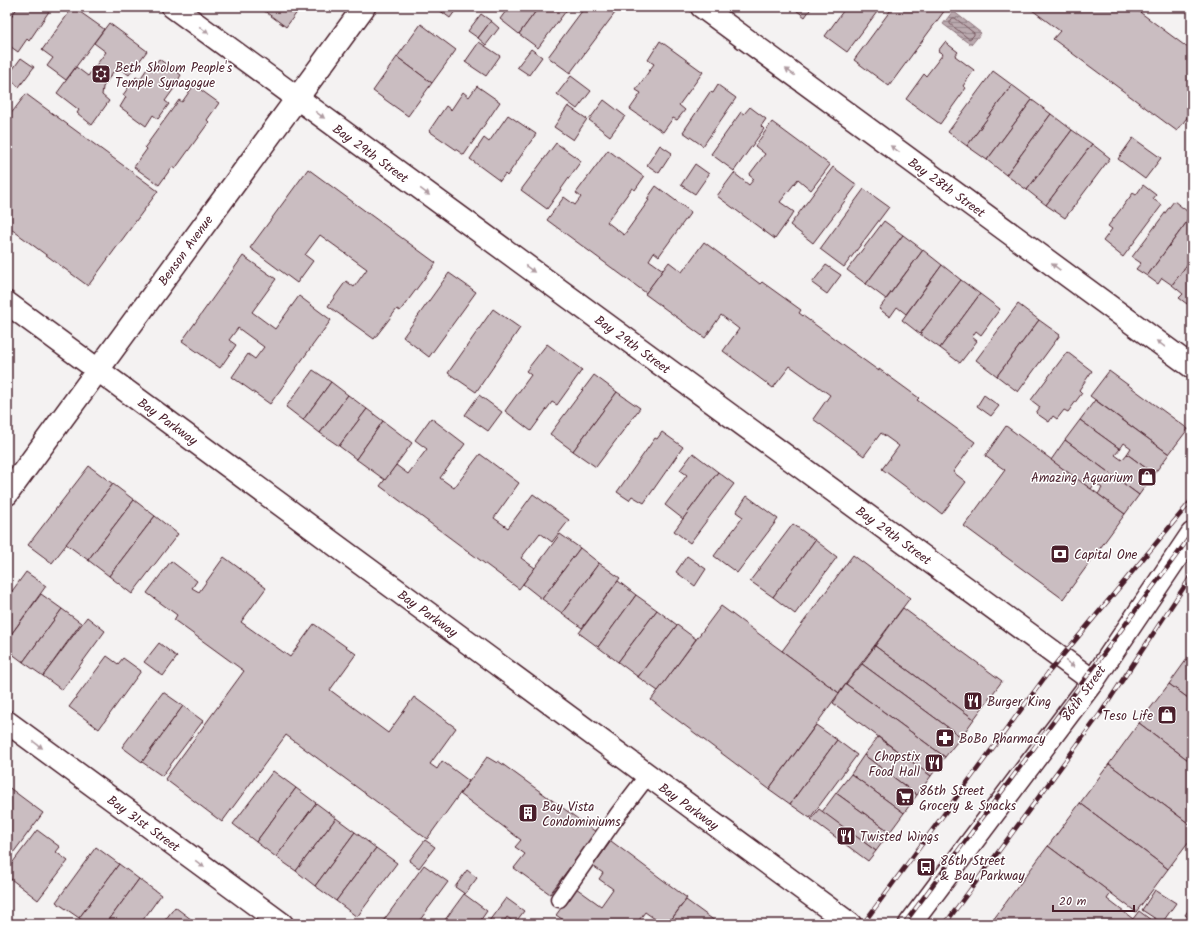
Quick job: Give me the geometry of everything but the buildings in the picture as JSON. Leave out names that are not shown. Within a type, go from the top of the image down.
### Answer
[{"type":"street","name":"Bay 29th Street","points":[[173,7],[1093,681]]},
{"type":"street","name":"Benson Avenue","points":[[7,494],[364,7]]},
{"type":"street","name":"Bay 28th Street","points":[[702,7],[1192,368]]},
{"type":"street","name":"Bay Parkway","points":[[7,303],[850,924]]},
{"type":"street","name":"86th Street","points":[[910,924],[1093,681],[1192,534]]},
{"type":"street","name":"Bay 31st Street","points":[[7,722],[282,924]]},
{"type":"lane","points":[[560,900],[619,813],[648,775]]},
{"type":"water","points":[[953,11],[981,33],[971,45],[943,24]]},
{"type":"railway","points":[[863,924],[1048,673],[1192,500]]},
{"type":"railway","points":[[904,924],[1192,534]]},
{"type":"railway","points":[[945,924],[1100,714],[1192,575]]},
{"type":"place","name":"Beth Sholom People's Temple Synagogue","points":[[101,74]]},
{"type":"place","name":"Amazing Aquarium","points":[[1147,477]]},
{"type":"place","name":"Capital One","points":[[1060,554]]},
{"type":"place","name":"Burger King","points":[[973,701]]},
{"type":"place","name":"Teso Life","points":[[1167,715]]},
{"type":"place","name":"BoBo Pharmacy","points":[[945,738]]},
{"type":"place","name":"Chopstix Food Hall","points":[[934,763]]},
{"type":"place","name":"86th Street Grocery & Snacks","points":[[905,797]]},
{"type":"place","name":"Bay Vista Condominiums","points":[[528,813]]},
{"type":"place","name":"Twisted Wings","points":[[846,836]]},
{"type":"place","name":"86th Street & Bay Parkway","points":[[926,867]]}]
